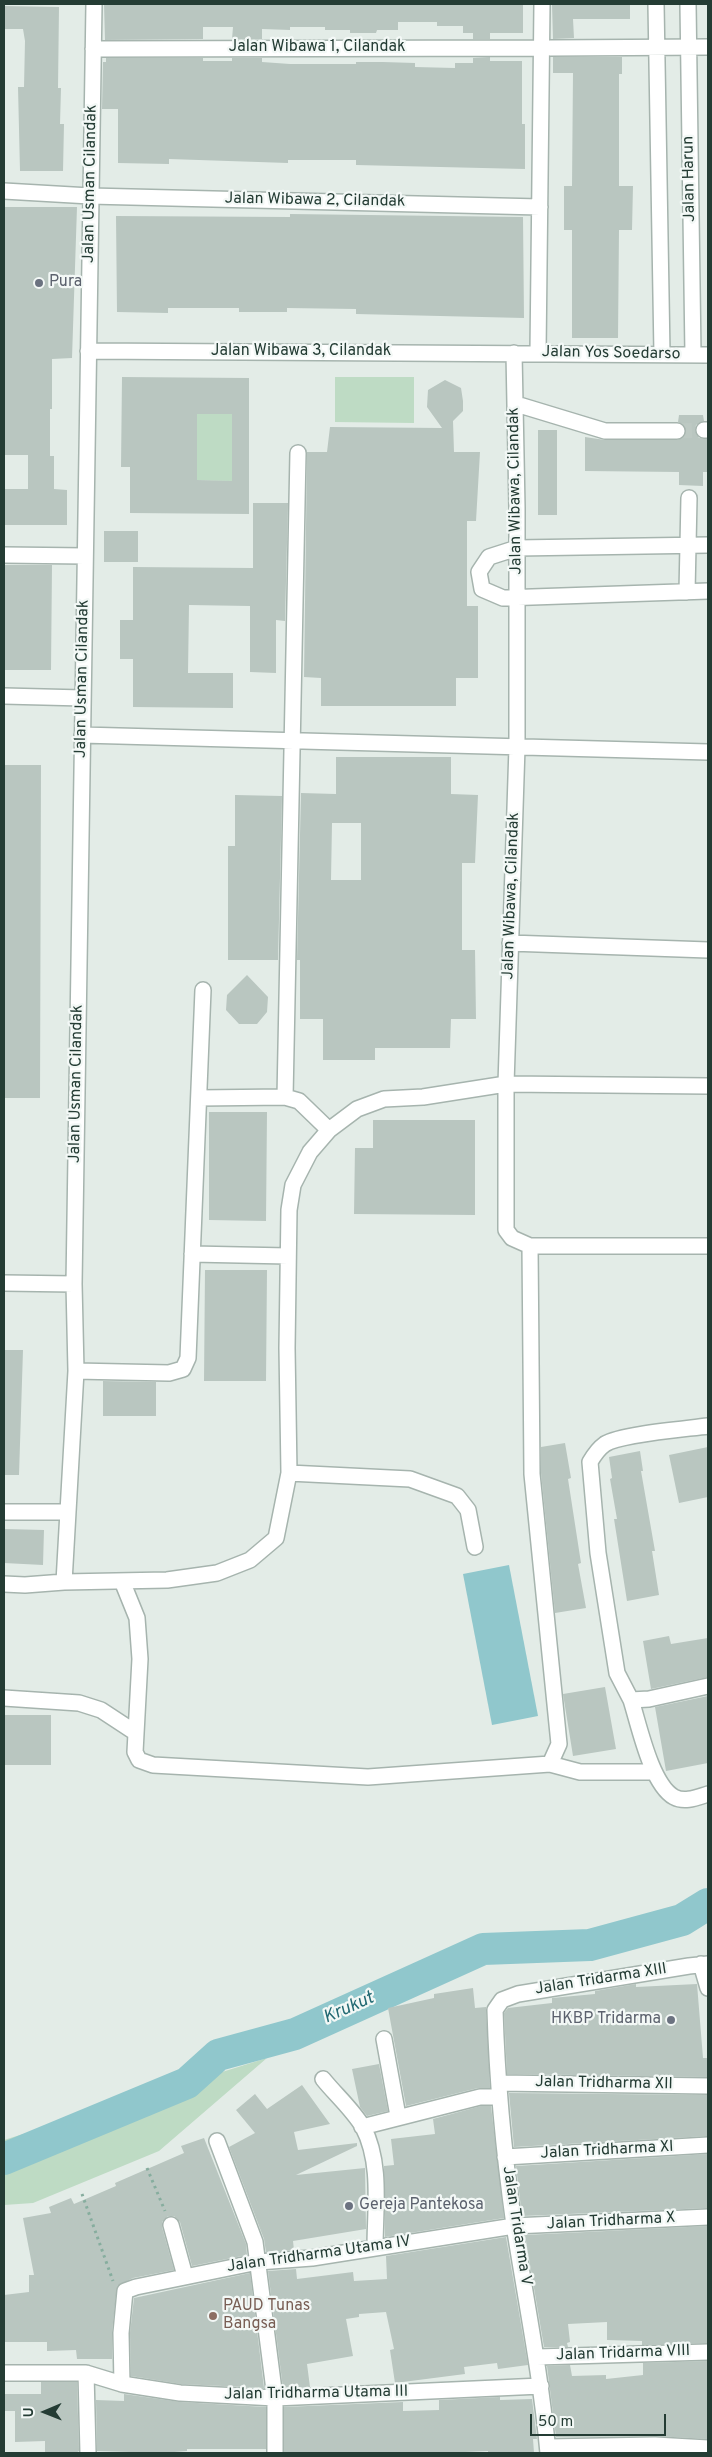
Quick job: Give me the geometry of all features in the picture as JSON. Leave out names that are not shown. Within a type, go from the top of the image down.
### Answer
[{"type":"street","name":"Jalan Usman Cilandak","points":[[64,1582],[76,1371],[74,1284],[94,4]]},
{"type":"street","points":[[538,352],[540,207],[546,48],[542,4]]},
{"type":"street","name":"Jalan Harun","points":[[656,4],[662,354]]},
{"type":"street","name":"Jalan Harun","points":[[688,4],[693,355]]},
{"type":"street","points":[[546,48],[708,47]]},
{"type":"street","name":"Jalan Wibawa 1, Cilandak","points":[[93,49],[546,48]]},
{"type":"street","name":"Jalan Wibawa 2, Cilandak","points":[[4,191],[90,196],[540,207]]},
{"type":"street","name":"Jalan Wibawa 3, Cilandak","points":[[88,351],[514,353]]},
{"type":"street","name":"Jalan Yos Soedarso","points":[[514,353],[708,355]]},
{"type":"street","name":"Jalan Wibawa, Cilandak","points":[[514,353],[518,597],[517,747],[506,1084],[506,1230],[512,1238],[530,1246]]},
{"type":"street","points":[[516,404],[605,431],[677,431]]},
{"type":"street","points":[[285,1097],[298,453]]},
{"type":"street","points":[[687,592],[688,498]]},
{"type":"street","points":[[708,545],[517,548],[489,557],[479,572],[482,588],[502,598],[708,592]]},
{"type":"street","points":[[4,556],[85,556]]},
{"type":"street","points":[[4,696],[83,698]]},
{"type":"street","points":[[82,736],[708,752]]},
{"type":"street","points":[[510,943],[708,950]]},
{"type":"street","points":[[76,1371],[169,1373],[183,1369],[188,1358],[203,990]]},
{"type":"street","points":[[4,1584],[25,1586],[64,1582],[167,1580],[216,1573],[250,1560],[276,1538],[289,1473],[288,1256],[289,1210],[293,1185],[310,1152],[329,1130],[357,1108],[384,1099],[423,1097],[506,1084],[708,1086]]},
{"type":"street","points":[[199,1098],[285,1097],[299,1100],[329,1130]]},
{"type":"street","points":[[550,1764],[559,1744],[532,1474],[530,1246],[708,1246]]},
{"type":"street","points":[[192,1254],[288,1256]]},
{"type":"street","points":[[4,1284],[74,1284]]},
{"type":"street","points":[[708,1426],[632,1436],[605,1444],[594,1453],[590,1462],[598,1553],[617,1673],[631,1700],[654,1772],[661,1786],[675,1798],[689,1800],[708,1794]]},
{"type":"street","points":[[289,1473],[410,1479],[457,1496],[468,1510],[476,1547]]},
{"type":"street","points":[[4,1512],[68,1512]]},
{"type":"street","points":[[122,1581],[137,1618],[140,1659],[135,1752],[139,1760],[153,1765],[368,1777],[550,1764],[580,1772],[654,1772]]},
{"type":"street","points":[[631,1700],[649,1699],[708,1686]]},
{"type":"street","points":[[4,1698],[80,1702],[101,1710],[136,1733]]},
{"type":"street","points":[[704,1964],[708,1988]]},
{"type":"street","name":"Jalan Tridarma XIII","points":[[502,2000],[518,1994],[704,1964]]},
{"type":"street","name":"Jalan Tridarma V","points":[[502,2000],[495,2010],[505,2157],[514,2226],[537,2357],[548,2450]]},
{"type":"street","points":[[384,2039],[398,2116]]},
{"type":"street","points":[[323,2079],[362,2127],[373,2154],[376,2183],[374,2248]]},
{"type":"street","name":"Jalan Tridharma XII","points":[[362,2127],[398,2116],[480,2097],[499,2090],[708,2086]]},
{"type":"street","points":[[217,2141],[253,2231],[276,2398],[275,2453]]},
{"type":"street","name":"Jalan Tridharma XI","points":[[505,2157],[708,2145]]},
{"type":"street","name":"Jalan Tridharma X","points":[[514,2226],[708,2217]]},
{"type":"street","points":[[171,2225],[185,2276]]},
{"type":"street","name":"Jalan Tridharma Utama IV","points":[[122,2384],[121,2333],[125,2291],[185,2276],[258,2262],[312,2258],[514,2226]]},
{"type":"street","name":"Jalan Tridarma VIII","points":[[537,2357],[708,2352]]},
{"type":"street","name":"Jalan Tridharma Utama III","points":[[4,2373],[86,2373],[122,2384],[213,2396],[276,2398],[541,2386]]},
{"type":"street","points":[[86,2373],[88,2453]]},
{"type":"street","points":[[548,2450],[654,2445],[708,2448]]},
{"type":"path","points":[[147,2168],[171,2225]]},
{"type":"path","points":[[82,2194],[110,2274]]},
{"type":"green space","points":[[335,377],[414,377],[414,423],[335,422]]},
{"type":"green space","points":[[166,414],[232,414],[232,481],[165,480],[197,467],[197,427],[166,426]]},
{"type":"green space","points":[[267,2058],[159,2151],[33,2203],[4,2205],[4,2140]]},
{"type":"water","points":[[509,1565],[538,1716],[492,1725],[463,1574]]},
{"type":"building","points":[[104,4],[523,4],[523,33],[490,33],[490,39],[473,39],[473,33],[463,33],[463,26],[437,26],[437,22],[398,22],[398,30],[377,30],[376,33],[350,33],[350,30],[325,30],[325,27],[290,27],[290,30],[262,29],[262,39],[232,39],[233,27],[203,27],[203,39],[105,40]]},
{"type":"building","points":[[552,4],[630,4],[630,19],[573,19],[574,38],[553,39]]},
{"type":"building","points":[[4,6],[59,7],[58,88],[61,88],[60,124],[64,124],[63,171],[20,171],[18,87],[24,87],[25,41],[23,29],[4,29]]},
{"type":"building","points":[[490,57],[490,61],[522,61],[522,124],[525,124],[525,169],[356,165],[356,160],[288,160],[288,163],[169,159],[169,164],[118,163],[118,109],[102,109],[103,62],[106,62],[106,58],[203,58],[203,61],[232,61],[232,58],[262,58],[262,62],[290,64],[383,62],[415,63],[415,67],[455,68],[455,63],[473,63],[473,58]]},
{"type":"building","points":[[553,57],[622,57],[622,74],[619,74],[619,186],[633,186],[632,230],[619,230],[618,338],[572,338],[572,230],[564,230],[564,186],[572,186],[573,73],[553,73]]},
{"type":"building","points":[[4,207],[77,207],[72,358],[52,359],[52,409],[50,409],[50,456],[54,456],[54,489],[67,490],[67,525],[5,525],[5,489],[28,489],[28,455],[4,455]]},
{"type":"building","points":[[290,214],[523,217],[524,318],[356,314],[356,309],[287,308],[287,312],[239,312],[239,308],[168,308],[168,313],[117,312],[116,216],[290,217]]},
{"type":"building","points":[[122,377],[249,378],[249,514],[130,513],[130,467],[121,467]],"holes":[[[197,414],[232,414],[232,481],[197,480]]]},
{"type":"building","points":[[445,380],[461,388],[463,401],[463,411],[453,421],[454,452],[480,452],[476,521],[467,521],[467,606],[478,606],[478,678],[456,678],[456,706],[321,706],[321,678],[304,677],[307,452],[327,452],[330,427],[442,428],[427,407],[428,390]]},
{"type":"building","points":[[679,415],[703,415],[704,421],[696,425],[695,430],[699,438],[708,439],[708,472],[703,472],[703,486],[679,485],[679,472],[585,471],[585,437],[605,440],[677,440],[685,436],[686,431],[685,426],[678,422]]},
{"type":"building","points":[[538,430],[557,430],[557,515],[538,515]]},
{"type":"building","points":[[253,503],[288,503],[285,621],[276,620],[276,673],[250,672],[250,606],[189,605],[188,673],[233,673],[233,708],[133,707],[133,659],[120,659],[120,620],[133,620],[133,567],[253,568]]},
{"type":"building","points":[[104,531],[138,531],[138,562],[104,562]]},
{"type":"building","points":[[4,565],[52,565],[51,670],[4,670]]},
{"type":"building","points":[[336,757],[451,757],[451,794],[478,795],[475,863],[462,863],[462,950],[475,950],[476,1019],[451,1019],[450,1048],[375,1048],[375,1060],[323,1060],[323,1019],[300,1019],[300,960],[297,960],[301,793],[336,794]],"holes":[[[332,823],[361,823],[361,880],[331,880]]]},
{"type":"building","points":[[4,765],[41,765],[40,1098],[4,1098]]},
{"type":"building","points":[[235,795],[282,796],[278,960],[228,960],[228,846],[235,846]]},
{"type":"building","points":[[247,975],[268,997],[267,1012],[257,1024],[239,1024],[226,1010],[227,995]]},
{"type":"building","points":[[209,1112],[267,1112],[266,1221],[209,1220]]},
{"type":"building","points":[[373,1120],[475,1120],[475,1215],[354,1214],[355,1148],[373,1148]]},
{"type":"building","points":[[205,1270],[267,1270],[266,1381],[204,1381]]},
{"type":"building","points":[[4,1350],[23,1350],[19,1475],[4,1475]]},
{"type":"building","points":[[103,1381],[156,1382],[156,1416],[103,1416]]},
{"type":"building","points":[[565,1443],[571,1478],[568,1479],[581,1563],[578,1564],[586,1608],[555,1613],[541,1473],[541,1447]]},
{"type":"building","points":[[708,1447],[708,1497],[679,1503],[669,1455]]},
{"type":"building","points":[[640,1451],[643,1471],[641,1471],[655,1551],[652,1551],[659,1595],[627,1601],[614,1519],[617,1519],[610,1479],[612,1478],[609,1457]]},
{"type":"building","points":[[4,1529],[44,1530],[43,1565],[4,1563]]},
{"type":"building","points":[[669,1636],[671,1644],[708,1638],[708,1677],[651,1689],[643,1641]]},
{"type":"building","points":[[605,1687],[616,1749],[573,1756],[563,1694]]},
{"type":"building","points":[[708,1696],[708,1763],[666,1771],[655,1707]]},
{"type":"building","points":[[4,1715],[51,1715],[51,1765],[4,1765]]},
{"type":"building","points":[[636,1984],[636,1987],[697,1984],[703,2058],[708,2058],[708,2077],[507,2074],[504,2013],[508,2008],[552,2003],[552,1998],[595,1994],[595,1991]]},
{"type":"building","points":[[473,1988],[475,2008],[486,2007],[490,2088],[478,2088],[406,2106],[388,2008],[434,1998],[434,1994]]},
{"type":"building","points":[[379,2064],[388,2111],[367,2116],[360,2107],[352,2069]]},
{"type":"building","points":[[302,2085],[330,2124],[294,2132],[298,2150],[357,2143],[357,2146],[296,2175],[365,2168],[366,2229],[293,2241],[294,2250],[266,2252],[264,2239],[229,2147],[255,2133],[236,2110],[255,2094],[267,2109]]},
{"type":"building","points":[[509,2093],[708,2095],[708,2136],[514,2147]]},
{"type":"building","points":[[481,2106],[491,2106],[504,2218],[385,2237],[384,2166],[394,2165],[391,2139],[435,2134],[433,2119]]},
{"type":"building","points":[[204,2138],[246,2244],[247,2255],[192,2266],[180,2222],[174,2216],[168,2216],[162,2222],[162,2227],[174,2270],[133,2278],[117,2286],[112,2332],[112,2359],[77,2359],[76,2350],[47,2351],[47,2342],[4,2342],[4,2295],[29,2292],[29,2275],[34,2275],[23,2218],[51,2213],[49,2207],[71,2198],[74,2204],[116,2186],[115,2183],[184,2153],[181,2146]]},
{"type":"building","points":[[708,2154],[708,2208],[522,2216],[516,2166]]},
{"type":"building","points":[[708,2226],[708,2343],[642,2345],[642,2341],[607,2340],[607,2322],[568,2324],[570,2342],[567,2343],[568,2347],[544,2347],[525,2235]]},
{"type":"building","points":[[506,2237],[528,2365],[498,2369],[497,2363],[464,2367],[465,2374],[395,2383],[390,2350],[394,2349],[386,2312],[359,2314],[359,2317],[346,2319],[353,2356],[307,2364],[310,2387],[283,2388],[268,2271],[296,2269],[297,2279],[353,2272],[354,2281],[387,2279],[386,2256]]},
{"type":"building","points":[[250,2273],[264,2388],[181,2384],[131,2376],[130,2333],[134,2298]]},
{"type":"building","points":[[708,2361],[708,2439],[655,2436],[556,2437],[547,2366],[570,2365],[572,2376],[606,2375],[606,2379],[643,2375],[643,2363]]},
{"type":"building","points":[[41,2382],[77,2382],[79,2451],[76,2453],[45,2453],[45,2441],[15,2442],[15,2411],[4,2411],[4,2394],[41,2394]]},
{"type":"building","points":[[124,2394],[180,2402],[266,2407],[266,2449],[187,2449],[187,2451],[162,2453],[97,2451],[96,2400],[124,2401]]},
{"type":"building","points":[[500,2397],[500,2400],[532,2399],[537,2439],[533,2439],[534,2453],[488,2453],[488,2451],[443,2453],[284,2453],[284,2407],[403,2402],[403,2411],[439,2410],[439,2400]]},
{"type":"waterway","name":"Krukut","points":[[4,2159],[187,2083],[218,2055],[295,2034],[483,1949],[590,1945],[682,1920],[708,1904]]},
{"type":"tunnel","points":[[677,431],[704,430]]},
{"type":"place","name":"Pura","points":[[39,283]]},
{"type":"place","name":"HKBP Tridarma","points":[[671,2020]]},
{"type":"place","name":"Gereja Pantekosa","points":[[349,2206]]},
{"type":"place","name":"PAUD Tunas Bangsa","points":[[213,2316]]}]
